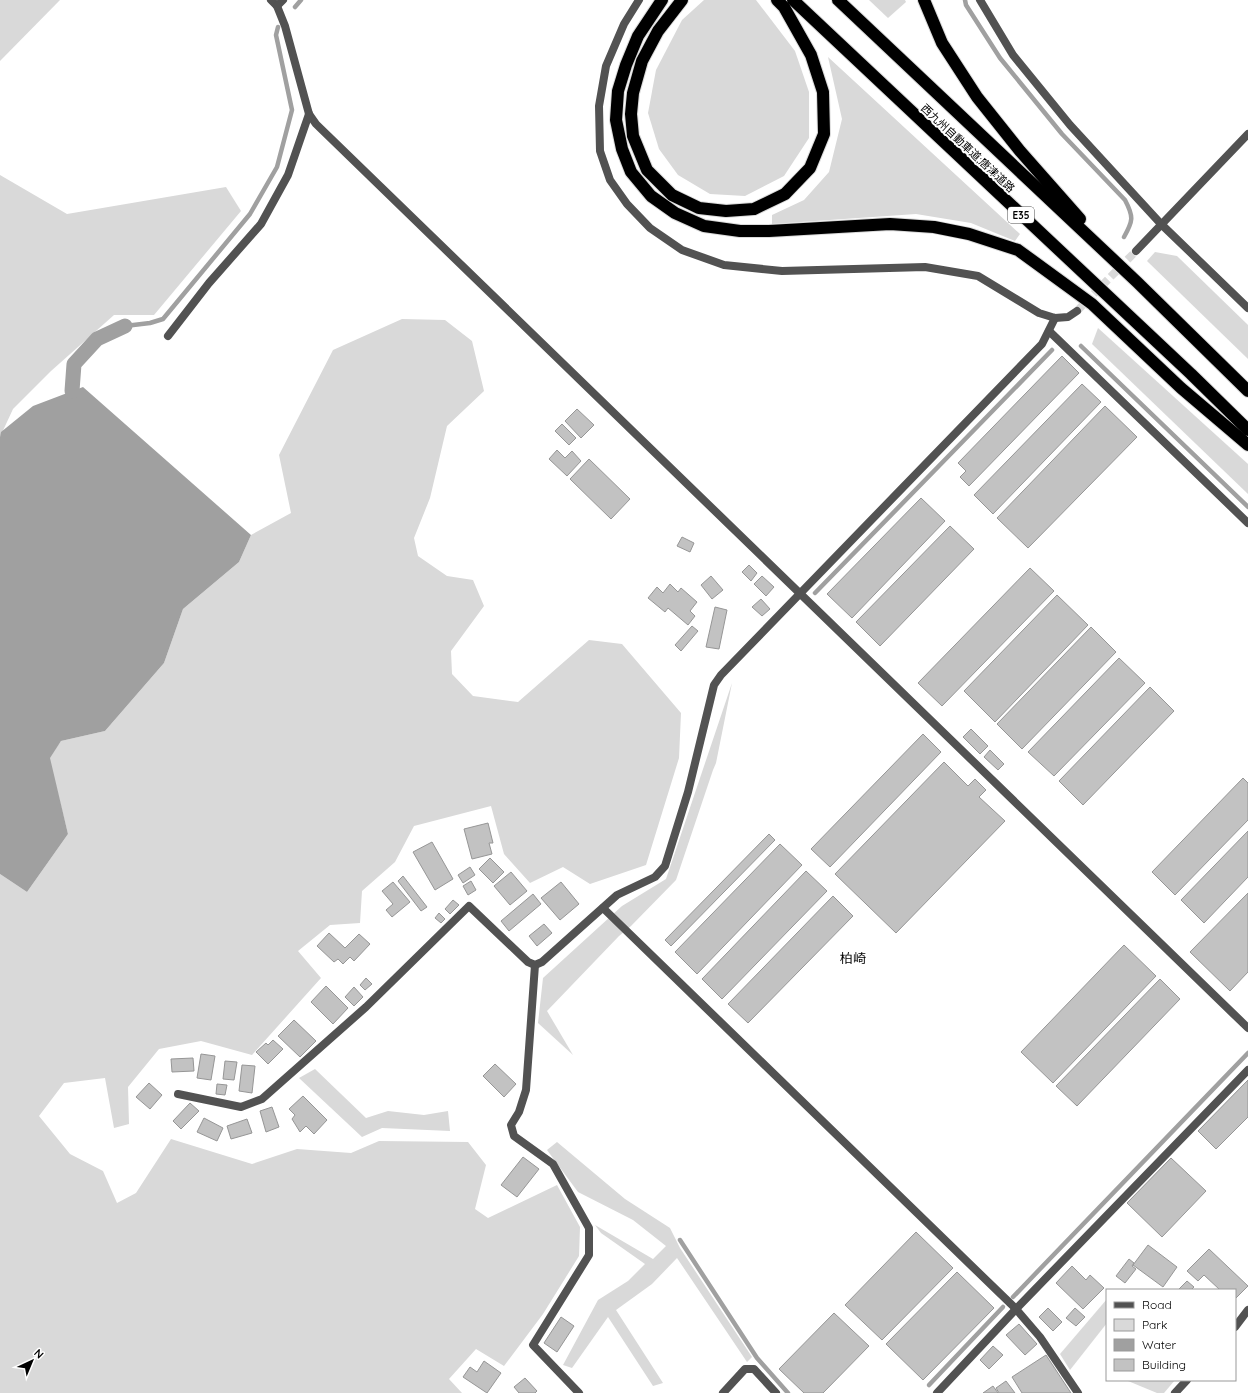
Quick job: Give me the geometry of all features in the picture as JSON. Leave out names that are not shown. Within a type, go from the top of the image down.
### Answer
[{"type":"highway","points":[[662,0],[638,36],[626,65],[618,91],[616,120],[622,149],[632,172],[651,196],[675,213],[704,226],[740,232],[890,224],[934,227],[969,234],[1018,250],[1092,304],[1181,388],[1248,445]]},
{"type":"highway","points":[[682,0],[658,31],[642,61],[633,93],[631,114],[633,136],[647,170],[672,195],[699,208],[726,211],[754,209],[785,194],[810,168],[824,134],[823,92],[811,55],[784,7],[778,0]]},
{"type":"highway","name":"西九州自動車道;唐津道路","points":[[793,0],[1248,430]]},
{"type":"highway","name":"西九州自動車道;唐津道路","points":[[838,0],[1137,282],[1248,391]]},
{"type":"highway","points":[[924,0],[942,43],[977,97],[1020,151],[1137,282]]},
{"type":"street","points":[[639,0],[624,24],[606,66],[599,106],[600,151],[610,180],[627,204],[650,228],[682,250],[724,265],[782,271],[925,267],[978,276],[1039,313],[1055,318],[1068,317],[1077,311]]},
{"type":"street","points":[[980,0],[1013,55],[1070,125],[1161,224],[1248,308]]},
{"type":"street","points":[[277,2],[309,114],[316,124],[1248,1028]]},
{"type":"street","points":[[168,336],[209,283],[260,224],[288,175],[309,114]]},
{"type":"street","points":[[1136,251],[1248,134]]},
{"type":"street","points":[[178,1094],[241,1107],[262,1099],[366,1007],[469,906],[528,962],[535,965],[542,962],[617,895],[655,877],[664,866],[688,792],[714,685],[721,675],[1042,344],[1055,318]]},
{"type":"street","points":[[1049,331],[1248,523]]},
{"type":"street","points":[[603,908],[1016,1309],[1040,1337],[1078,1393]]},
{"type":"street","points":[[535,965],[526,1090],[519,1112],[510,1124],[514,1136],[553,1164],[588,1228],[589,1255],[533,1345],[579,1393]]},
{"type":"street","points":[[937,1393],[1016,1309],[1248,1070]]},
{"type":"street","points":[[1236,1325],[1248,1310]]},
{"type":"street","points":[[723,1393],[745,1369],[754,1369],[776,1393]]},
{"type":"street","points":[[1175,1393],[1186,1381]]},
{"type":"green space","points":[[0,0],[60,0],[0,61]]},
{"type":"green space","points":[[704,0],[756,0],[795,51],[809,92],[809,138],[784,176],[745,196],[710,194],[678,175],[659,149],[648,113],[656,70],[682,20]]},
{"type":"green space","points":[[869,0],[905,0],[906,2],[888,18]]},
{"type":"green space","points":[[828,57],[1020,234],[1015,241],[971,223],[916,214],[772,224],[772,215],[804,200],[829,172],[842,119]]},
{"type":"green space","points":[[0,175],[67,214],[226,187],[241,211],[154,315],[114,315],[51,371],[13,409],[0,437]]},
{"type":"green space","points":[[1155,252],[1177,256],[1248,325],[1248,359],[1147,261]]},
{"type":"green space","points":[[402,319],[445,320],[472,341],[484,391],[447,426],[430,498],[414,538],[418,556],[447,576],[473,580],[484,606],[451,651],[452,674],[473,696],[518,702],[589,640],[622,644],[681,713],[679,758],[646,865],[590,884],[563,867],[530,883],[504,854],[491,806],[414,826],[395,862],[362,891],[360,923],[330,925],[298,951],[321,978],[252,1055],[201,1041],[159,1049],[128,1087],[129,1124],[114,1128],[105,1078],[64,1083],[39,1116],[70,1154],[103,1171],[117,1203],[136,1193],[171,1139],[252,1164],[297,1149],[351,1153],[379,1141],[468,1142],[486,1165],[475,1209],[488,1218],[557,1185],[580,1227],[579,1256],[543,1314],[504,1366],[476,1349],[449,1379],[462,1393],[0,1393],[0,874],[27,892],[68,834],[49,758],[61,741],[105,731],[164,663],[183,609],[239,562],[251,535],[291,513],[279,455],[333,350]]},
{"type":"green space","points":[[1098,328],[1248,464],[1248,494],[1092,344]]},
{"type":"green space","points":[[732,683],[716,763],[676,880],[631,926],[619,936],[547,1011],[573,1055],[538,1023],[543,978],[622,906],[666,879]]},
{"type":"green space","points":[[315,1069],[366,1118],[388,1111],[424,1115],[448,1111],[450,1131],[382,1128],[362,1137],[299,1078]]},
{"type":"green space","points":[[557,1142],[625,1199],[670,1228],[680,1248],[752,1357],[747,1362],[677,1258],[652,1284],[616,1310],[663,1383],[653,1386],[608,1317],[572,1368],[563,1365],[598,1300],[628,1281],[645,1264],[601,1233],[595,1225],[653,1259],[666,1246],[633,1220],[578,1192],[547,1150]]},
{"type":"green space","points":[[1106,1300],[1106,1324],[1070,1370],[1060,1354]]},
{"type":"green space","points":[[1128,1381],[1174,1381],[1164,1393],[1157,1393]]},
{"type":"water","points":[[83,387],[251,535],[239,562],[183,609],[164,663],[105,731],[61,741],[50,758],[68,834],[27,892],[0,874],[0,437],[1,432],[33,406]]},
{"type":"building","points":[[1062,356],[1079,373],[969,486],[960,477],[966,471],[958,463]]},
{"type":"building","points":[[1082,384],[1101,402],[993,514],[974,495]]},
{"type":"building","points":[[1105,406],[1137,437],[1028,548],[997,518]]},
{"type":"building","points":[[577,409],[594,425],[581,438],[565,421]]},
{"type":"building","points":[[562,424],[576,438],[569,445],[555,431]]},
{"type":"building","points":[[557,450],[565,458],[572,451],[581,461],[567,476],[549,459]]},
{"type":"building","points":[[589,459],[630,499],[611,519],[570,479]]},
{"type":"building","points":[[921,498],[945,521],[852,618],[827,594]]},
{"type":"building","points":[[950,526],[974,549],[880,646],[856,622]]},
{"type":"building","points":[[682,537],[694,543],[690,552],[677,546]]},
{"type":"building","points":[[749,565],[757,573],[751,581],[742,572]]},
{"type":"building","points":[[1030,568],[1054,591],[942,706],[918,683]]},
{"type":"building","points":[[711,576],[723,590],[712,599],[701,585]]},
{"type":"building","points":[[762,576],[774,587],[766,596],[754,584]]},
{"type":"building","points":[[670,584],[678,592],[681,588],[697,602],[690,611],[695,616],[688,625],[668,608],[665,612],[648,598],[657,587],[663,593]]},
{"type":"building","points":[[1057,595],[1088,625],[995,722],[964,691]]},
{"type":"building","points":[[761,599],[770,609],[762,616],[752,607]]},
{"type":"building","points":[[715,607],[727,610],[719,649],[706,647]]},
{"type":"building","points":[[692,626],[698,631],[681,651],[675,645]]},
{"type":"building","points":[[1091,627],[1116,652],[1022,749],[997,724]]},
{"type":"building","points":[[1119,658],[1145,683],[1054,776],[1028,752]]},
{"type":"building","points":[[1150,687],[1174,711],[1083,805],[1059,781]]},
{"type":"building","points":[[971,729],[988,746],[980,754],[963,737]]},
{"type":"building","points":[[923,734],[941,752],[830,867],[811,849]]},
{"type":"building","points":[[990,750],[1004,764],[998,770],[984,757]]},
{"type":"building","points":[[944,762],[968,786],[975,779],[986,790],[979,797],[1005,821],[896,933],[835,874]]},
{"type":"building","points":[[1243,778],[1248,783],[1248,820],[1175,895],[1152,872]]},
{"type":"building","points":[[488,823],[493,843],[489,843],[492,854],[472,859],[464,829]]},
{"type":"building","points":[[1248,831],[1248,877],[1204,923],[1181,900]]},
{"type":"building","points":[[769,834],[775,840],[671,946],[665,940]]},
{"type":"building","points":[[432,842],[453,879],[435,890],[413,852]]},
{"type":"building","points":[[780,844],[802,865],[697,974],[675,952]]},
{"type":"building","points":[[490,858],[504,872],[493,883],[479,869]]},
{"type":"building","points":[[470,867],[475,875],[463,883],[458,875]]},
{"type":"building","points":[[806,871],[827,891],[722,999],[702,979]]},
{"type":"building","points":[[511,872],[527,891],[510,905],[494,886]]},
{"type":"building","points":[[403,876],[427,907],[421,911],[398,881]]},
{"type":"building","points":[[471,881],[476,890],[468,895],[463,886]]},
{"type":"building","points":[[393,882],[410,902],[392,917],[386,910],[393,904],[382,891]]},
{"type":"building","points":[[561,882],[579,904],[560,920],[541,898]]},
{"type":"building","points":[[1248,893],[1248,972],[1230,991],[1190,952]]},
{"type":"building","points":[[533,894],[541,904],[509,931],[501,921]]},
{"type":"building","points":[[833,896],[853,916],[748,1023],[728,1004]]},
{"type":"building","points":[[453,900],[459,905],[450,914],[445,909]]},
{"type":"building","points":[[439,913],[445,919],[441,923],[435,918]]},
{"type":"building","points":[[544,924],[552,933],[537,946],[529,936]]},
{"type":"building","points":[[329,933],[345,948],[359,934],[370,944],[354,961],[350,957],[343,964],[338,959],[334,962],[317,946]]},
{"type":"building","points":[[1124,945],[1156,976],[1053,1083],[1021,1052]]},
{"type":"building","points":[[366,978],[372,984],[365,990],[360,985]]},
{"type":"building","points":[[1160,979],[1180,999],[1077,1106],[1056,1086]]},
{"type":"building","points":[[326,986],[348,1008],[333,1024],[311,1002]]},
{"type":"building","points":[[354,987],[363,997],[354,1006],[345,997]]},
{"type":"building","points":[[294,1020],[316,1041],[300,1057],[278,1036]]},
{"type":"building","points":[[273,1040],[283,1049],[268,1064],[256,1052],[266,1043],[268,1045]]},
{"type":"building","points":[[201,1054],[215,1056],[211,1080],[197,1078]]},
{"type":"building","points":[[193,1058],[194,1071],[172,1072],[171,1059]]},
{"type":"building","points":[[225,1061],[237,1062],[234,1080],[223,1079]]},
{"type":"building","points":[[495,1064],[516,1084],[504,1097],[483,1076]]},
{"type":"building","points":[[242,1065],[255,1066],[252,1093],[239,1091]]},
{"type":"building","points":[[1248,1080],[1248,1117],[1216,1149],[1198,1131]]},
{"type":"building","points":[[149,1083],[162,1095],[150,1109],[136,1097]]},
{"type":"building","points":[[217,1084],[227,1085],[225,1095],[216,1094]]},
{"type":"building","points":[[303,1096],[327,1120],[314,1134],[306,1126],[300,1132],[292,1119],[295,1115],[289,1109]]},
{"type":"building","points":[[190,1103],[199,1111],[181,1129],[173,1121]]},
{"type":"building","points":[[272,1107],[279,1127],[266,1132],[260,1111]]},
{"type":"building","points":[[204,1118],[223,1128],[217,1141],[197,1132]]},
{"type":"building","points":[[247,1119],[252,1133],[231,1139],[227,1126]]},
{"type":"building","points":[[523,1157],[539,1169],[517,1197],[501,1185]]},
{"type":"building","points":[[1171,1158],[1206,1191],[1162,1237],[1127,1203]]},
{"type":"building","points":[[916,1232],[953,1268],[882,1340],[845,1305]]},
{"type":"building","points":[[1148,1245],[1177,1267],[1163,1287],[1133,1265]]},
{"type":"building","points":[[1209,1249],[1248,1286],[1236,1298],[1236,1289],[1219,1289],[1204,1275],[1198,1281],[1187,1271]]},
{"type":"building","points":[[1129,1259],[1134,1263],[1132,1266],[1136,1269],[1125,1283],[1116,1276]]},
{"type":"building","points":[[1072,1266],[1086,1280],[1090,1275],[1104,1288],[1083,1309],[1056,1283]]},
{"type":"building","points":[[957,1272],[994,1308],[923,1380],[886,1344]]},
{"type":"building","points":[[1187,1281],[1194,1287],[1192,1289],[1179,1289]]},
{"type":"building","points":[[1048,1308],[1062,1322],[1053,1331],[1039,1317]]},
{"type":"building","points":[[1075,1308],[1085,1317],[1076,1326],[1066,1318]]},
{"type":"building","points":[[834,1313],[869,1346],[823,1393],[804,1393],[779,1369]]},
{"type":"building","points":[[561,1317],[574,1326],[557,1352],[544,1343]]},
{"type":"building","points":[[1019,1324],[1037,1344],[1025,1355],[1006,1335]]},
{"type":"building","points":[[993,1346],[1003,1355],[989,1369],[980,1360]]},
{"type":"building","points":[[1046,1355],[1071,1393],[1022,1393],[1012,1377]]},
{"type":"building","points":[[484,1361],[501,1373],[487,1393],[463,1377],[470,1367],[477,1372]]},
{"type":"building","points":[[525,1378],[537,1391],[535,1393],[519,1393],[514,1387]]},
{"type":"building","points":[[1006,1381],[1015,1393],[999,1393],[996,1388]]},
{"type":"building","points":[[993,1386],[998,1393],[983,1393]]},
{"type":"waterway","points":[[295,7],[301,0]]},
{"type":"waterway","points":[[965,0],[966,5],[1000,58],[1062,134],[1125,200],[1130,211],[1131,223],[1124,237]]},
{"type":"waterway","points":[[125,326],[150,323],[163,319],[250,214],[277,167],[292,110],[276,35],[278,27]]},
{"type":"waterway","points":[[72,391],[74,364],[97,339],[125,326]]},
{"type":"waterway","points":[[1081,346],[1248,507]]},
{"type":"waterway","points":[[815,593],[1052,350]]},
{"type":"waterway","points":[[1013,1297],[1248,1053]]},
{"type":"waterway","points":[[680,1240],[757,1358],[788,1393]]},
{"type":"waterway","points":[[929,1385],[1003,1307]]},
{"type":"tunnel","points":[[1077,311],[1136,251]]},
{"type":"district","name":"柏崎","points":[[853,958]]}]
